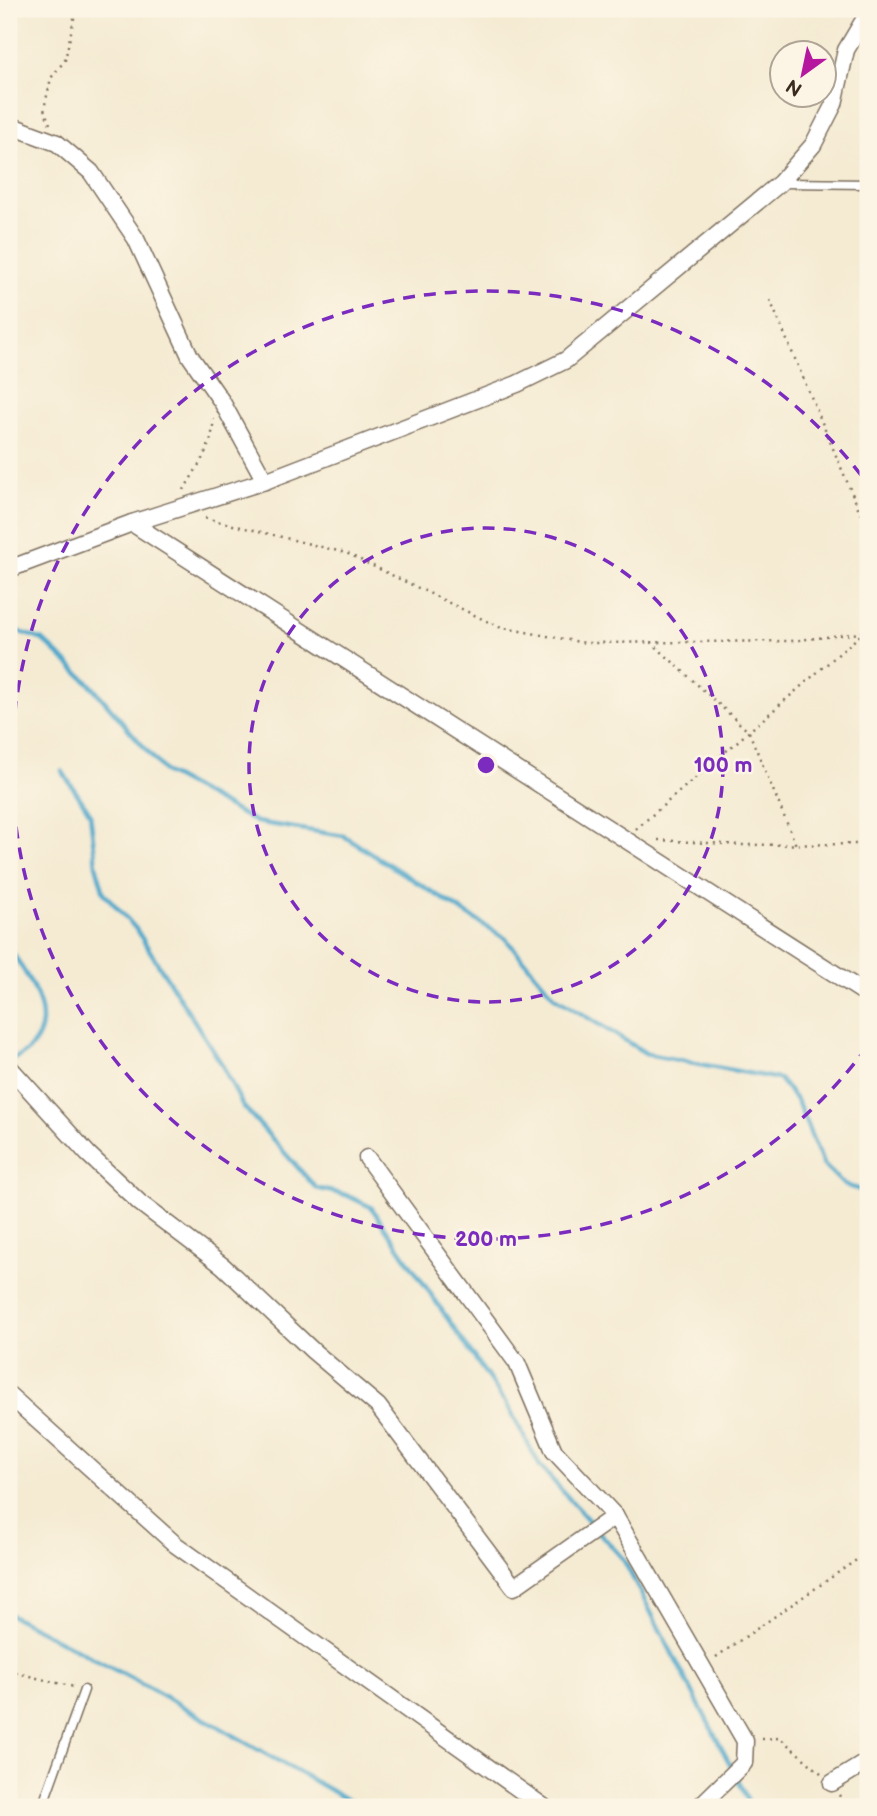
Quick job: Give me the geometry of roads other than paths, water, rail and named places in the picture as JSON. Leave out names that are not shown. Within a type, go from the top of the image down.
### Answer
[{"type":"street","points":[[9,569],[132,523],[265,481],[517,384],[566,360],[780,183],[813,145],[834,104],[846,50],[868,13]]},
{"type":"street","points":[[9,125],[57,143],[92,172],[136,239],[190,356],[222,402],[265,481]]},
{"type":"street","points":[[132,523],[868,995]]},
{"type":"street","points":[[9,1067],[88,1154],[140,1203],[223,1266],[313,1351],[378,1406],[514,1587],[615,1516]]},
{"type":"street","points":[[368,1158],[517,1363],[554,1451],[615,1516],[745,1741],[744,1763],[699,1807]]},
{"type":"street","points":[[9,1395],[176,1545],[544,1807]]},
{"type":"street","points":[[832,1783],[868,1761]]},
{"type":"lane","points":[[780,183],[868,184]]},
{"type":"lane","points":[[42,1807],[84,1690]]},
{"type":"waterway","points":[[9,628],[43,640],[90,684],[166,773],[256,822],[344,836],[506,939],[555,997],[647,1054],[779,1079],[797,1101],[823,1164],[844,1185],[868,1192]]},
{"type":"waterway","points":[[62,771],[90,813],[96,865],[104,893],[136,929],[221,1063],[243,1106],[316,1188],[346,1195],[371,1207],[509,1408],[540,1466],[623,1559],[733,1770]]},
{"type":"waterway","points":[[9,947],[38,998],[42,1025],[38,1038],[28,1050],[9,1061]]},
{"type":"waterway","points":[[9,1614],[146,1686],[360,1807]]},
{"type":"waterway","points":[[737,1778],[751,1807]]}]
